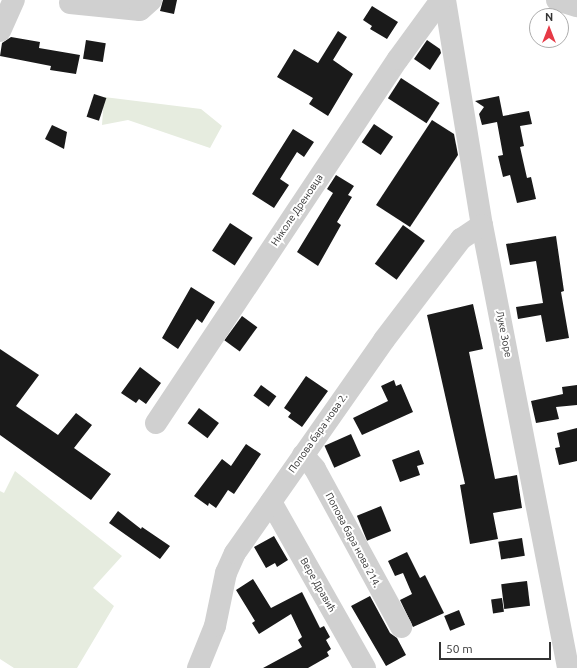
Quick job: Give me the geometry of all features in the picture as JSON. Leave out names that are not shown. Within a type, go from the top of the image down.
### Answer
[{"type":"street","points":[[0,31],[14,0]]},
{"type":"street","points":[[70,3],[140,10],[151,0]]},
{"type":"street","name":"Николе Дреновца","points":[[156,423],[398,59],[441,0]]},
{"type":"street","name":"Луке Зоре","points":[[445,0],[482,225],[568,668]]},
{"type":"street","points":[[557,0],[577,6]]},
{"type":"street","name":"Попова бара нова 2.","points":[[198,668],[215,626],[226,573],[235,553],[384,340],[461,239],[482,225]]},
{"type":"street","name":"Попова бара нова 214.","points":[[303,455],[315,469],[401,627]]},
{"type":"street","name":"Вере Дравић","points":[[271,502],[365,668]]},
{"type":"shaded area","points":[[104,97],[201,109],[222,126],[210,148],[128,120],[102,125]]},
{"type":"shaded area","points":[[15,471],[122,556],[93,588],[114,606],[77,668],[14,668],[0,659],[0,491],[4,493]]},
{"type":"building","points":[[163,0],[177,0],[174,14],[160,11]]},
{"type":"building","points":[[372,6],[398,22],[387,39],[370,29],[372,26],[363,20]]},
{"type":"building","points":[[338,31],[347,37],[333,60],[353,74],[328,116],[309,104],[313,98],[277,77],[294,49],[318,63]]},
{"type":"building","points":[[11,37],[40,42],[39,48],[80,55],[76,74],[50,70],[51,66],[0,56],[2,43]]},
{"type":"building","points":[[86,40],[106,43],[103,62],[83,59]]},
{"type":"building","points":[[427,40],[440,49],[441,53],[430,70],[414,59]]},
{"type":"building","points":[[401,78],[440,103],[427,123],[388,98]]},
{"type":"building","points":[[94,94],[106,98],[99,121],[87,117]]},
{"type":"building","points":[[499,96],[503,116],[529,111],[532,124],[520,126],[524,146],[520,147],[527,178],[531,177],[536,199],[517,203],[510,175],[503,177],[498,156],[503,155],[497,122],[482,125],[479,114],[484,107],[475,101]]},
{"type":"building","points":[[432,120],[454,134],[458,155],[410,227],[376,205]]},
{"type":"building","points":[[374,124],[393,137],[381,155],[362,142]]},
{"type":"building","points":[[52,125],[67,132],[64,149],[45,139]]},
{"type":"building","points":[[293,129],[314,142],[304,157],[297,152],[280,179],[289,185],[274,208],[252,194]]},
{"type":"building","points":[[336,175],[354,186],[348,195],[352,197],[337,222],[341,225],[318,266],[297,252],[333,193],[327,189]]},
{"type":"building","points":[[230,223],[253,238],[235,265],[212,251]]},
{"type":"building","points":[[403,225],[425,241],[397,280],[375,264]]},
{"type":"building","points":[[556,236],[564,291],[561,292],[569,338],[546,342],[541,315],[518,319],[516,307],[543,303],[536,261],[510,265],[506,244]]},
{"type":"building","points":[[191,287],[215,302],[202,323],[197,319],[178,349],[162,338]]},
{"type":"building","points":[[473,304],[483,349],[469,352],[495,479],[517,475],[522,508],[493,513],[498,539],[470,544],[460,485],[465,484],[427,315]]},
{"type":"building","points":[[242,316],[257,327],[240,351],[224,340]]},
{"type":"building","points":[[0,349],[39,375],[16,406],[58,435],[76,413],[92,425],[74,448],[111,474],[91,500],[0,435]]},
{"type":"building","points":[[140,367],[161,383],[146,404],[139,399],[136,403],[121,393]]},
{"type":"building","points":[[306,376],[328,391],[302,427],[288,417],[291,413],[284,408]]},
{"type":"building","points":[[394,380],[396,386],[401,384],[413,412],[362,435],[353,418],[388,401],[381,386]]},
{"type":"building","points":[[261,385],[276,396],[269,407],[253,396]]},
{"type":"building","points":[[577,385],[577,405],[556,407],[559,419],[536,423],[531,401],[563,394],[562,387]]},
{"type":"building","points":[[199,408],[219,423],[208,438],[188,423]]},
{"type":"building","points":[[577,428],[577,461],[559,465],[555,448],[560,447],[557,433]]},
{"type":"building","points":[[351,434],[361,456],[334,468],[325,446]]},
{"type":"building","points":[[246,444],[261,454],[234,494],[228,490],[216,508],[209,503],[208,506],[194,496],[222,459],[231,466]]},
{"type":"building","points":[[419,450],[424,464],[417,466],[420,475],[400,482],[392,460]]},
{"type":"building","points":[[381,506],[391,531],[367,541],[357,516]]},
{"type":"building","points":[[118,511],[141,529],[142,527],[170,546],[160,559],[109,523]]},
{"type":"building","points":[[274,536],[288,560],[277,567],[275,563],[266,568],[254,547]]},
{"type":"building","points":[[522,538],[525,556],[501,560],[498,542]]},
{"type":"building","points":[[407,552],[420,578],[425,575],[444,613],[413,627],[400,600],[412,594],[403,573],[395,576],[388,561]]},
{"type":"building","points":[[253,579],[271,608],[302,592],[320,628],[324,626],[330,637],[326,640],[331,649],[327,652],[329,656],[308,668],[263,668],[302,647],[298,640],[302,637],[291,614],[259,634],[252,623],[255,621],[236,590]]},
{"type":"building","points":[[527,581],[530,606],[504,609],[501,584]]},
{"type":"building","points":[[370,596],[390,633],[397,638],[406,655],[386,666],[351,606]]},
{"type":"building","points":[[502,598],[504,612],[493,613],[491,600]]},
{"type":"building","points":[[459,610],[465,625],[450,631],[444,616]]}]
